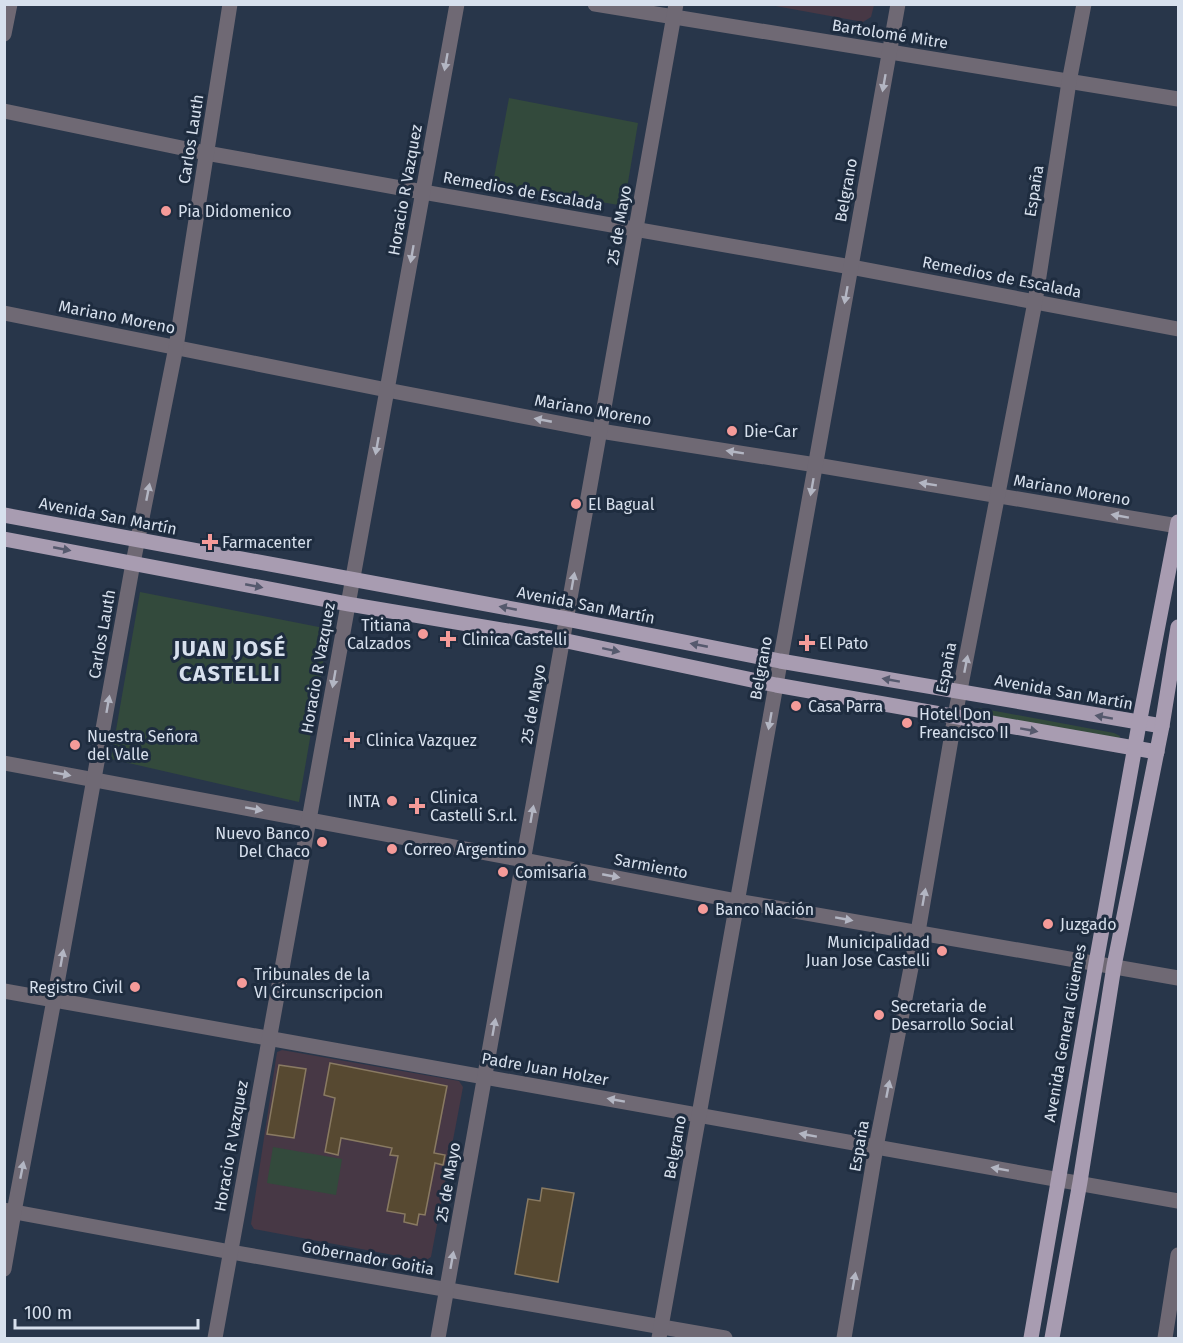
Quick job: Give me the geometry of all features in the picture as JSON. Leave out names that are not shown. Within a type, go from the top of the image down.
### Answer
[{"type":"main road","name":"Avenida San Martín","points":[[4,514],[780,661],[1139,724],[1162,726]]},
{"type":"main road","name":"Avenida General Güemes","points":[[1031,1338],[1139,724],[1178,525]]},
{"type":"main road","points":[[4,539],[348,604],[562,640],[776,685],[1157,752]]},
{"type":"main road","points":[[1052,1338],[1080,1182],[1114,966],[1162,726],[1179,627]]},
{"type":"street","points":[[4,34],[10,4]]},
{"type":"street","name":"Carlos Lauth","points":[[4,1269],[9,1211],[54,1000],[133,563],[176,347],[230,4]]},
{"type":"street","name":"Horacio R Vazquez","points":[[215,1338],[457,4]]},
{"type":"street","name":"Bartolomé Mitre","points":[[596,4],[675,11],[889,52],[1179,99]]},
{"type":"street","name":"Belgrano","points":[[660,1333],[898,4]]},
{"type":"street","name":"España","points":[[844,1338],[876,1147],[918,932],[955,717],[1035,302],[1069,81],[1084,4]]},
{"type":"street","name":"25 de Mayo","points":[[438,1338],[675,11]]},
{"type":"street","name":"Remedios de Escalada","points":[[4,111],[206,153],[851,267],[1179,329]]},
{"type":"street","name":"Mariano Moreno","points":[[4,313],[600,431],[1178,525]]},
{"type":"street","name":"Sarmiento","points":[[4,764],[737,901],[1179,978]]},
{"type":"street","name":"Padre Juan Holzer","points":[[4,991],[1179,1201]]},
{"type":"street","name":"Gobernador Goitia","points":[[9,1211],[447,1290],[660,1333],[725,1338]]},
{"type":"street","points":[[1165,1338],[1179,1255]]},
{"type":"shaded area","points":[[770,5],[874,5],[871,17],[863,22]]},
{"type":"shaded area","points":[[282,1050],[459,1081],[463,1087],[431,1257],[425,1261],[254,1229],[251,1224],[277,1052]]},
{"type":"green space","points":[[509,98],[638,123],[624,206],[493,183]]},
{"type":"green space","points":[[140,592],[329,629],[299,802],[111,759]]},
{"type":"green space","points":[[979,708],[1120,736],[1119,739],[974,714]]},
{"type":"green space","points":[[273,1147],[342,1159],[336,1195],[267,1183]]},
{"type":"building","points":[[330,1063],[447,1086],[434,1153],[445,1155],[443,1165],[435,1163],[425,1215],[419,1214],[417,1225],[404,1222],[405,1214],[387,1211],[398,1156],[390,1155],[392,1148],[341,1138],[338,1155],[325,1152],[335,1098],[324,1095]]},
{"type":"building","points":[[279,1065],[306,1069],[294,1138],[267,1134]]},
{"type":"building","points":[[542,1188],[574,1193],[558,1282],[515,1274],[528,1199],[540,1201]]},
{"type":"place","name":"Pia Didomenico","points":[[166,211]]},
{"type":"place","name":"Die-Car","points":[[732,431]]},
{"type":"place","name":"El Bagual","points":[[576,504]]},
{"type":"place","name":"Farmacenter","points":[[210,542]]},
{"type":"place","name":"Titiana Calzados","points":[[423,634]]},
{"type":"place","name":"Clinica Castelli","points":[[448,639]]},
{"type":"place","name":"El Pato","points":[[807,643]]},
{"type":"place","name":"Casa Parra","points":[[796,706]]},
{"type":"place","name":"Hotel Don Freancisco II","points":[[907,723]]},
{"type":"place","name":"Clinica Vazquez","points":[[352,740]]},
{"type":"place","name":"Nuestra Señora del Valle","points":[[75,745]]},
{"type":"place","name":"INTA","points":[[392,801]]},
{"type":"place","name":"Clinica Castelli S.r.l.","points":[[417,806]]},
{"type":"place","name":"Nuevo Banco Del Chaco","points":[[322,842]]},
{"type":"place","name":"Correo Argentino","points":[[392,849]]},
{"type":"place","name":"Comisaría","points":[[503,872]]},
{"type":"place","name":"Banco Nación","points":[[703,909]]},
{"type":"place","name":"Juzgado","points":[[1048,924]]},
{"type":"place","name":"Municipalidad Juan Jose Castelli","points":[[942,951]]},
{"type":"place","name":"Tribunales de la VI Circunscripcion","points":[[242,983]]},
{"type":"place","name":"Registro Civil","points":[[135,987]]},
{"type":"place","name":"Secretaria de Desarrollo Social","points":[[879,1015]]},
{"type":"district","name":"JUAN JOSÉ CASTELLI","points":[[230,660]]}]
